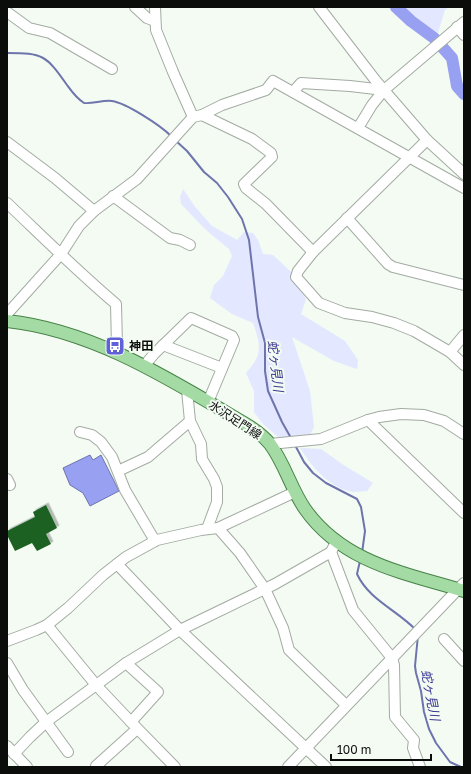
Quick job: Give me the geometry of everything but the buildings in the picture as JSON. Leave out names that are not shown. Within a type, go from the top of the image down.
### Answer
[{"type":"main road","name":"水沢足門線","points":[[7,321],[29,323],[76,336],[133,360],[208,402],[259,432],[270,444],[295,492],[305,508],[325,532],[333,547],[349,550],[366,560],[384,567],[462,588]]},
{"type":"street","points":[[135,7],[147,18],[155,21]]},
{"type":"street","points":[[155,7],[156,30],[198,116],[252,139],[271,153],[272,157],[244,184],[246,188],[266,204],[313,252]]},
{"type":"street","points":[[319,7],[376,81],[427,140],[464,174]]},
{"type":"street","points":[[7,12],[29,28],[50,32],[112,70]]},
{"type":"street","points":[[358,128],[372,105],[384,90],[442,40],[462,28]]},
{"type":"street","points":[[7,314],[61,254],[79,226],[94,211],[137,178],[198,116],[222,105],[266,90],[273,81],[410,156],[464,188]]},
{"type":"street","points":[[293,92],[301,83],[384,90]]},
{"type":"street","points":[[427,140],[313,252],[298,271],[296,277],[319,303],[346,313],[372,317],[394,323],[414,331],[450,352],[464,365]]},
{"type":"street","points":[[7,142],[55,178],[94,211]]},
{"type":"street","points":[[113,196],[170,238],[180,240],[190,245]]},
{"type":"street","points":[[7,203],[87,280],[116,304],[117,346]]},
{"type":"street","points":[[347,218],[388,264],[393,267],[464,285]]},
{"type":"street","points":[[144,366],[191,318],[232,336],[234,340],[208,402]]},
{"type":"street","points":[[450,352],[464,336]]},
{"type":"street","points":[[163,345],[222,368]]},
{"type":"street","points":[[187,390],[190,421],[201,444],[202,459],[217,487],[217,502],[207,529]]},
{"type":"street","points":[[270,444],[321,439],[368,420],[401,414],[424,415],[444,421],[464,434]]},
{"type":"street","points":[[368,420],[464,513]]},
{"type":"street","points":[[118,471],[148,457],[190,421]]},
{"type":"street","points":[[80,432],[92,435],[101,442],[112,457],[125,490],[155,541]]},
{"type":"street","points":[[7,641],[36,630],[47,624],[68,608],[103,575],[126,557],[155,541],[207,529],[218,528],[295,492]]},
{"type":"street","points":[[218,528],[240,553],[265,589],[283,628],[289,650],[346,705]]},
{"type":"street","points":[[27,767],[11,750],[30,737],[46,722],[126,663],[180,630],[265,589],[333,547],[353,610],[392,658],[394,665],[395,717],[414,740],[413,748],[420,767]]},
{"type":"street","points":[[117,564],[180,630],[305,749],[326,767]]},
{"type":"street","points":[[288,767],[428,620],[462,588]]},
{"type":"street","points":[[47,624],[96,685],[176,767]]},
{"type":"street","points":[[444,639],[464,661]]},
{"type":"street","points":[[7,663],[23,690],[68,752]]},
{"type":"street","points":[[96,766],[134,725],[158,692],[126,663]]},
{"type":"shaded area","points":[[405,7],[449,7],[445,10],[437,36]]},
{"type":"shaded area","points":[[183,189],[196,208],[212,226],[237,240],[244,232],[253,233],[258,240],[263,254],[273,255],[291,272],[306,299],[301,314],[345,341],[358,360],[357,369],[334,361],[292,337],[310,391],[314,427],[309,437],[287,440],[278,437],[263,424],[254,412],[254,391],[246,373],[252,366],[259,350],[258,338],[253,323],[232,314],[210,298],[214,285],[223,276],[232,256],[229,249],[206,230],[181,204],[180,197]]},
{"type":"shaded area","points":[[300,448],[321,449],[373,483],[367,491],[354,492],[337,487],[322,476]]},
{"type":"water","points":[[90,455],[93,460],[101,455],[119,491],[90,506],[83,493],[70,485],[63,468]]},
{"type":"waterway","points":[[396,7],[411,21],[434,38],[452,58],[457,86],[464,94]]},
{"type":"waterway","name":"蛇ヶ見川","points":[[7,53],[29,54],[43,58],[54,67],[74,95],[84,103],[112,101],[126,106],[143,115],[171,136]]},
{"type":"waterway","name":"蛇ヶ見川","points":[[175,140],[187,151],[204,172],[217,183],[242,219],[249,240],[258,317],[265,343],[265,371],[268,391],[291,438]]},
{"type":"waterway","name":"蛇ヶ見川","points":[[295,445],[304,462],[313,473],[326,483],[357,499],[361,507],[365,531],[362,553]]},
{"type":"waterway","name":"蛇ヶ見川","points":[[360,561],[357,574],[362,583],[376,598],[416,630]]},
{"type":"waterway","name":"蛇ヶ見川","points":[[418,635],[415,666],[429,729],[436,743],[450,762],[461,767]]},
{"type":"place","name":"神田","points":[[115,346]]}]
